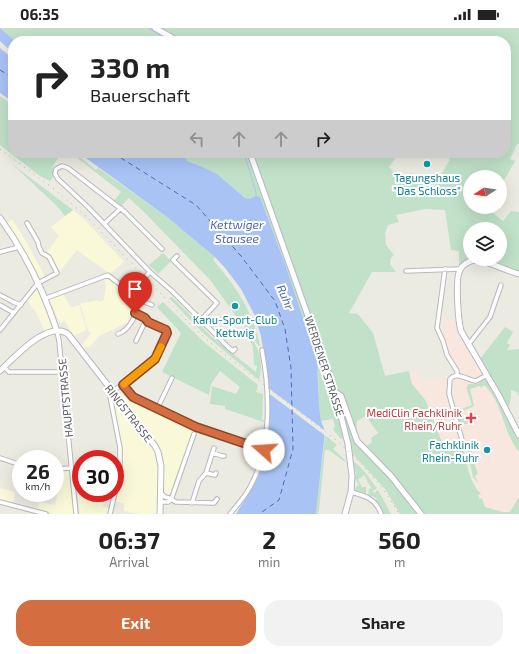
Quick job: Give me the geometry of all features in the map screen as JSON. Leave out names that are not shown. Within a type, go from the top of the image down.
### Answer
[{"type":"main road","points":[[155,28],[169,36]]},
{"type":"main road","name":"WERDENER STRASSE","points":[[252,158],[335,392],[349,450],[352,476],[351,492],[345,514]]},
{"type":"main road","points":[[0,218],[19,247],[38,283],[57,330],[31,342],[2,369]]},
{"type":"main road","points":[[519,274],[477,260],[467,263],[460,269],[458,278],[458,320],[461,331],[487,375],[519,436]]},
{"type":"main road","name":"RINGSTRASSE","points":[[57,330],[68,334],[155,446],[161,466],[160,514]]},
{"type":"main road","points":[[335,392],[341,396],[347,417],[358,444],[391,476],[421,514]]},
{"type":"street","points":[[162,249],[120,208],[68,168],[64,166],[56,169],[55,174],[58,179],[83,202],[150,272],[229,348],[233,351],[236,349]]},
{"type":"street","points":[[104,224],[120,208]]},
{"type":"street","points":[[0,330],[38,283],[56,274],[57,272],[49,257],[42,253],[38,242],[27,223]]},
{"type":"street","points":[[0,252],[19,247]]},
{"type":"street","points":[[177,256],[173,260],[217,303],[201,320]]},
{"type":"street","points":[[445,269],[437,328],[447,355],[457,371],[457,375]]},
{"type":"street","points":[[406,271],[460,269]]},
{"type":"street","points":[[123,287],[133,287],[150,272]]},
{"type":"street","points":[[44,299],[105,276],[111,276],[130,296],[152,305]]},
{"type":"street","points":[[468,345],[490,317],[501,286]]},
{"type":"street","points":[[0,296],[21,305]]},
{"type":"street","points":[[118,334],[128,328],[138,305],[137,300]]},
{"type":"street","points":[[0,305],[14,313]]},
{"type":"street","points":[[120,450],[110,399],[112,392],[155,359],[167,333],[166,330],[148,322],[145,318],[135,313]]},
{"type":"street","points":[[136,340],[144,324],[148,322]]},
{"type":"street","name":"HAUPTSTRASSE","points":[[57,330],[76,514]]},
{"type":"street","points":[[230,514],[250,487],[259,468],[264,450],[267,392],[262,350]]},
{"type":"street","points":[[2,369],[9,372],[62,372]]},
{"type":"street","points":[[464,447],[449,393],[450,378],[457,375],[476,381],[487,375]]},
{"type":"street","points":[[157,409],[172,378]]},
{"type":"street","points":[[123,385],[133,397],[196,427],[264,450]]},
{"type":"street","points":[[171,500],[194,434]]},
{"type":"street","points":[[192,503],[199,481],[206,473],[214,448]]},
{"type":"street","points":[[213,453],[224,456]]},
{"type":"street","points":[[0,458],[12,462]]},
{"type":"street","points":[[64,469],[71,468]]},
{"type":"street","points":[[206,473],[215,475],[216,473]]},
{"type":"street","points":[[160,492],[162,495],[176,502],[214,503],[217,499]]},
{"type":"street","points":[[351,492],[371,499],[377,504],[381,514]]},
{"type":"street","points":[[160,502],[168,502],[171,500]]},
{"type":"street","points":[[0,502],[46,514]]},
{"type":"street","points":[[110,514],[113,502]]},
{"type":"shaded area","points":[[0,28],[519,28],[519,144],[517,144],[511,157],[511,36],[9,36]]},
{"type":"shaded area","points":[[0,96],[8,102],[8,151],[0,145]]},
{"type":"shaded area","points":[[17,158],[58,158],[52,167],[54,169],[54,176],[50,181],[40,176]]},
{"type":"shaded area","points":[[77,158],[81,158],[96,170],[98,168],[167,217],[215,257],[213,260],[236,290],[248,311],[260,346],[241,323],[211,281],[144,212],[129,198],[121,206],[114,201],[121,192]]},
{"type":"shaded area","points":[[185,158],[250,158],[257,183],[259,184],[330,381],[344,438],[341,439],[334,431],[333,428],[335,427],[333,419],[321,421],[318,373],[285,264],[260,197],[250,199],[245,198],[217,174],[187,161]]},
{"type":"shaded area","points":[[253,158],[395,158],[389,167],[401,179],[411,173],[435,186],[450,159],[448,158],[510,158],[515,161],[507,175],[507,170],[463,170],[463,214],[494,214],[503,221],[511,211],[519,212],[519,272],[503,266],[507,266],[507,222],[463,222],[463,263],[459,265],[459,251],[451,250],[445,210],[425,209],[396,215],[399,222],[388,225],[385,233],[386,245],[394,255],[391,258],[390,264],[396,272],[372,272],[349,313],[358,314],[373,333],[385,376],[409,371],[412,384],[426,401],[443,445],[454,441],[461,441],[470,476],[481,494],[478,495],[480,499],[482,498],[485,507],[503,512],[510,512],[519,497],[519,514],[422,514],[364,448],[372,442],[371,438],[378,433],[366,416],[357,421],[356,437],[341,395],[333,383]]},
{"type":"shaded area","points":[[12,164],[73,210],[65,216],[57,206]]},
{"type":"shaded area","points":[[73,210],[83,218],[124,262],[110,274],[77,250],[60,271],[47,252],[59,236],[51,227]]},
{"type":"shaded area","points":[[12,219],[45,277],[40,280],[7,223]]},
{"type":"shaded area","points":[[163,253],[171,261],[158,274],[149,265]]},
{"type":"shaded area","points":[[103,277],[111,277],[133,299],[128,322],[99,336],[89,348],[87,346],[84,349],[82,345],[91,333],[88,330],[80,304],[104,300],[106,285]]},
{"type":"shaded area","points":[[37,288],[53,328],[45,332],[37,314],[27,300]]},
{"type":"shaded area","points":[[63,294],[71,308],[79,305],[87,330],[73,336],[65,321],[60,323],[49,299]]},
{"type":"shaded area","points":[[172,297],[212,337],[256,372],[257,366],[254,365],[253,347],[249,338],[251,338],[259,353],[261,363],[259,380],[203,333],[169,298]]},
{"type":"shaded area","points":[[163,302],[205,343],[258,385],[256,392],[263,394],[262,420],[264,420],[264,422],[225,409],[225,406],[210,404],[212,386],[236,394],[240,387],[220,371],[211,384],[209,395],[162,372],[181,333],[157,307]]},
{"type":"shaded area","name":"MediClin Fachklinik Rhein/Ruhr","points":[[439,311],[445,313],[448,321],[457,319],[519,439],[519,514],[485,511],[477,493],[477,487],[472,476],[463,443],[461,440],[455,443],[454,441],[443,446],[426,401],[412,384],[409,371],[418,371],[421,380],[444,379],[444,377],[456,373],[457,370],[448,356],[438,331]]},
{"type":"shaded area","points":[[505,327],[513,332],[507,343],[510,345],[507,350],[519,349],[519,397],[517,392],[511,390],[511,398],[508,409],[479,360]]},
{"type":"shaded area","points":[[484,380],[487,380],[507,415],[519,440],[519,452],[509,436],[495,400],[484,385],[481,388],[480,386],[470,389],[474,406],[461,412],[464,420],[467,421],[468,424],[459,422],[458,411],[456,411],[456,408],[458,407],[459,410],[472,405],[466,387],[468,384],[479,384]]},
{"type":"shaded area","points":[[118,393],[194,428],[181,468],[179,468],[169,495],[162,495],[162,466],[164,461],[162,452]]},
{"type":"shaded area","points":[[115,398],[156,453],[159,463],[159,514],[140,514],[124,511],[124,503],[114,502],[124,502],[124,450],[119,450],[112,399]]},
{"type":"shaded area","points":[[339,399],[356,441],[390,476],[419,514],[400,514],[385,489],[351,452]]},
{"type":"shaded area","points":[[325,435],[337,445],[333,449],[345,460],[345,462],[329,450],[325,450],[319,510],[318,514],[316,514]]},
{"type":"shaded area","points":[[475,442],[476,444],[470,446],[472,452],[470,452],[478,474],[475,476],[478,483],[473,477],[466,446]]},
{"type":"shaded area","points":[[352,461],[362,469],[377,488],[373,491],[364,475],[358,480],[362,487],[366,487],[366,494],[354,489],[359,485],[355,478],[356,473]]},
{"type":"shaded area","points":[[70,470],[74,514],[51,514],[37,510],[39,502],[55,505],[56,502],[64,502],[64,471]]},
{"type":"shaded area","points":[[0,488],[12,491],[13,503],[0,500]]},
{"type":"shaded area","points":[[371,488],[374,493],[378,490],[391,514],[382,514],[375,501],[377,499],[373,496],[368,496]]},
{"type":"shaded area","points":[[79,502],[104,502],[103,506],[110,509],[109,514],[80,514]]},
{"type":"water","points":[[0,28],[9,36],[8,36],[8,48],[0,41]]},
{"type":"water","points":[[0,48],[8,55],[8,99],[0,93]]},
{"type":"water","name":"Kettwiger Stausee","points":[[86,158],[185,158],[187,161],[217,174],[245,198],[250,199],[256,196],[260,197],[285,264],[317,361],[319,406],[321,421],[325,431],[316,514],[236,514],[255,483],[263,466],[266,452],[270,407],[269,389],[261,336],[254,314],[241,289],[226,269],[215,257],[167,217]]},
{"type":"pier","points":[[267,387],[327,432],[327,437],[267,392]]},
{"type":"waterway","points":[[148,28],[162,36]]},
{"type":"waterway","points":[[246,158],[256,192],[256,197]]},
{"type":"ferry route","points":[[0,70],[8,75]]},
{"type":"ferry route","points":[[121,158],[196,205],[241,256],[275,301],[285,329],[291,368],[293,449],[279,500],[259,514]]},
{"type":"railway","points":[[0,149],[8,155]]},
{"type":"railway","points":[[12,158],[58,192],[89,219],[189,323],[215,347],[345,448],[363,465],[379,484],[399,514]]},
{"type":"slow traffic","points":[[124,384],[155,359],[161,347]]},
{"type":"place","name":"Tagungshaus \"Das Schloss\"","points":[[427,164]]},
{"type":"place","name":"Kanu-Sport-Club Kettwig","points":[[235,306]]},
{"type":"place","name":"MediClin Fachklinik Rhein/Ruhr","points":[[471,418]]},
{"type":"place","name":"Fachklinik Rhein-Ruhr","points":[[487,450]]},
{"type":"route","points":[[135,313],[145,318],[148,322],[166,330],[167,333],[155,359],[124,383],[123,385],[133,397],[196,427],[264,450]]},
{"type":"water label","name":"Ruhr","points":[[286,297]]}]
